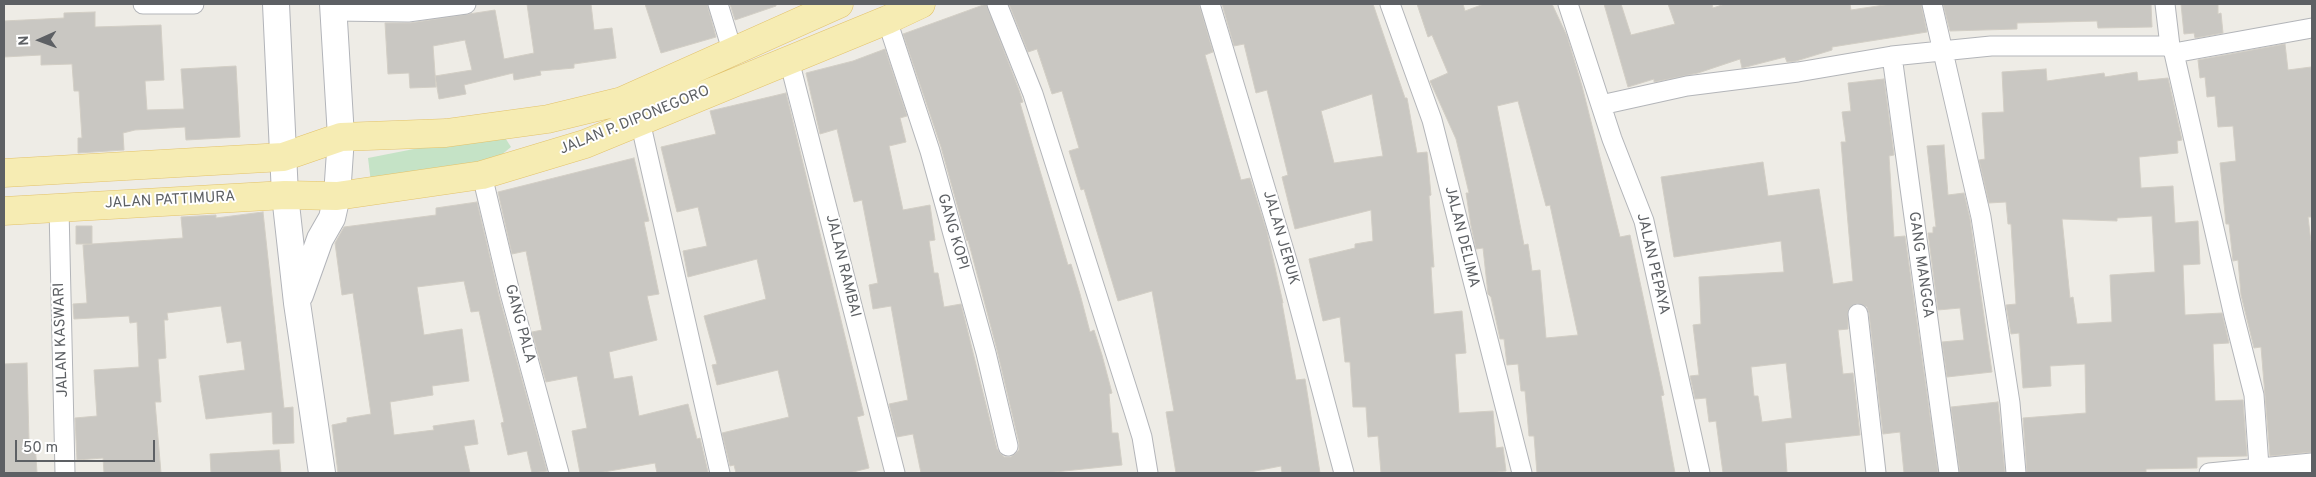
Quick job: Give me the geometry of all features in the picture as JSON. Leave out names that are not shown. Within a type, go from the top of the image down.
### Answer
[{"type":"main road","points":[[4,173],[283,157],[341,137],[446,133],[512,125],[594,109],[622,101],[732,50],[832,9],[839,4]]},
{"type":"main road","name":"JALAN P. DIPONEGORO","points":[[336,196],[482,174],[585,144],[887,20],[921,4]]},
{"type":"main road","name":"JALAN PATTIMURA","points":[[4,211],[285,195],[336,196]]},
{"type":"street","points":[[143,4],[194,4]]},
{"type":"street","points":[[276,4],[285,195],[297,303],[322,473]]},
{"type":"street","points":[[297,303],[320,238],[332,218],[336,196],[341,137],[334,7],[408,12],[466,4]]},
{"type":"street","points":[[718,4],[732,50]]},
{"type":"street","points":[[997,4],[1033,94],[1142,437],[1148,473]]},
{"type":"street","name":"JALAN JERUK","points":[[1210,4],[1288,264],[1344,473]]},
{"type":"street","name":"JALAN DELIMA","points":[[1390,4],[1432,120],[1522,473]]},
{"type":"street","name":"JALAN PEPAYA","points":[[1568,4],[1601,105],[1644,221],[1700,473]]},
{"type":"street","points":[[1932,4],[1981,217],[2010,403],[2016,473]]},
{"type":"street","points":[[2165,4],[2172,50],[2238,334],[2250,373],[2254,395],[2259,467]]},
{"type":"street","name":"GANG KOPI","points":[[887,20],[932,161],[986,353],[1008,446]]},
{"type":"street","points":[[1601,105],[1687,86],[1798,72],[1892,56],[1991,46],[2172,50],[2312,28]]},
{"type":"street","name":"GANG MANGGA","points":[[1892,56],[1949,473]]},
{"type":"street","name":"JALAN RAMBAI","points":[[789,60],[895,473]]},
{"type":"street","points":[[640,121],[720,473]]},
{"type":"street","name":"GANG PALA","points":[[482,174],[510,293],[558,473]]},
{"type":"street","name":"JALAN KASWARI","points":[[59,208],[64,473]]},
{"type":"street","points":[[1858,314],[1876,473]]},
{"type":"street","points":[[2209,473],[2259,467],[2312,464]]},
{"type":"green space","points":[[504,136],[511,147],[494,161],[372,191],[368,158],[475,137]]},
{"type":"building","points":[[527,4],[591,4],[594,30],[612,28],[616,58],[574,64],[574,68],[540,71],[541,75],[514,80],[513,73],[464,85],[466,94],[439,99],[435,78],[436,87],[410,88],[409,73],[388,74],[385,23],[410,23],[495,10],[504,59],[534,53]],"holes":[[[465,40],[472,70],[435,76],[433,46]]]},
{"type":"building","points":[[645,4],[707,4],[716,37],[661,53]]},
{"type":"building","points":[[730,4],[776,4],[776,6],[735,20]]},
{"type":"building","points":[[986,4],[1023,102],[1020,103],[1068,265],[1071,264],[1090,332],[1094,330],[1102,355],[1112,393],[1109,394],[1112,433],[1118,433],[1122,465],[1045,473],[921,473],[913,434],[897,437],[889,404],[908,400],[891,306],[873,309],[869,285],[878,283],[862,200],[854,202],[837,129],[820,134],[806,73],[853,61],[885,49],[907,116],[900,118],[906,142],[889,146],[903,210],[930,205],[935,240],[929,241],[934,273],[938,273],[944,307],[961,304],[997,449],[1004,457],[1011,457],[1019,450],[1019,443],[997,350],[941,147],[903,34]]},
{"type":"building","points":[[1009,4],[1199,4],[1213,52],[1205,55],[1241,180],[1250,178],[1267,232],[1283,303],[1296,380],[1305,379],[1320,473],[1282,473],[1281,466],[1245,473],[1176,473],[1166,412],[1174,411],[1152,291],[1118,301],[1084,189],[1081,190],[1069,151],[1079,148],[1062,91],[1052,94],[1037,49],[1028,52]]},
{"type":"building","points":[[1222,4],[1373,4],[1405,98],[1407,98],[1417,153],[1427,152],[1431,195],[1429,196],[1434,267],[1431,267],[1434,314],[1462,311],[1466,353],[1455,354],[1459,413],[1493,411],[1496,448],[1503,447],[1506,471],[1489,473],[1381,473],[1378,436],[1368,437],[1366,407],[1353,407],[1350,362],[1345,362],[1340,317],[1323,321],[1309,259],[1355,248],[1355,244],[1373,241],[1371,210],[1295,229],[1282,177],[1288,175],[1267,90],[1256,93],[1244,44],[1234,46]],"holes":[[[1372,94],[1383,156],[1334,163],[1321,111]]]},
{"type":"building","points":[[1417,4],[1463,4],[1465,11],[1484,4],[1552,4],[1567,36],[1582,86],[1620,237],[1630,235],[1664,395],[1661,396],[1675,473],[1537,473],[1534,436],[1529,436],[1525,391],[1521,391],[1518,364],[1507,365],[1504,339],[1500,339],[1491,297],[1488,294],[1483,248],[1476,249],[1466,193],[1469,193],[1456,139],[1430,81],[1448,73],[1432,35],[1428,37]],"holes":[[[1518,101],[1546,206],[1550,205],[1578,335],[1546,338],[1540,270],[1532,271],[1528,244],[1524,245],[1497,106]]]},
{"type":"building","points":[[1604,4],[1621,4],[1631,35],[1675,24],[1668,4],[1712,4],[1713,8],[1725,4],[1850,4],[1851,10],[1891,4],[1921,4],[1927,32],[1832,47],[1832,50],[1796,61],[1787,62],[1785,57],[1742,68],[1740,59],[1698,73],[1654,82],[1654,79],[1628,87]]},
{"type":"building","points":[[1943,4],[2151,4],[2152,27],[2098,28],[2097,21],[2017,23],[2017,29],[1950,31]]},
{"type":"building","points":[[2181,4],[2218,4],[2218,14],[2221,13],[2223,33],[2195,38],[2194,33],[2184,34]]},
{"type":"building","points":[[95,12],[95,27],[161,25],[164,80],[145,81],[147,110],[184,109],[181,69],[236,66],[240,137],[186,140],[185,127],[135,130],[123,133],[124,150],[78,153],[78,138],[82,138],[79,91],[74,91],[72,64],[41,65],[41,55],[4,57],[4,21],[64,18],[64,13]]},
{"type":"building","points":[[2285,44],[2288,70],[2311,67],[2312,78],[2312,217],[2308,217],[2312,250],[2312,452],[2270,456],[2261,347],[2254,348],[2241,295],[2238,260],[2233,261],[2229,224],[2226,224],[2220,163],[2236,161],[2233,126],[2218,127],[2215,96],[2207,97],[2205,77],[2200,78],[2198,60]]},
{"type":"building","points":[[2046,69],[2047,81],[2104,73],[2105,77],[2137,72],[2138,81],[2168,78],[2182,140],[2177,141],[2178,153],[2139,157],[2141,188],[2173,186],[2175,223],[2198,221],[2200,264],[2183,265],[2185,315],[2222,313],[2229,343],[2213,344],[2215,401],[2243,400],[2247,456],[2197,457],[2197,468],[2146,469],[2146,472],[2027,473],[2023,418],[2086,413],[2085,364],[2050,366],[2051,386],[2023,388],[2019,333],[2011,334],[2006,305],[2016,304],[2011,224],[2008,224],[2006,202],[1989,203],[1979,160],[1985,159],[1982,113],[2004,112],[2002,72]],"holes":[[[2152,216],[2155,272],[2110,275],[2112,322],[2077,324],[2073,297],[2070,298],[2062,219],[2117,221],[2117,218]]]},
{"type":"building","points":[[1884,79],[1894,155],[1889,156],[1894,237],[1905,236],[1938,473],[1904,473],[1900,432],[1883,434],[1869,313],[1867,307],[1857,303],[1848,310],[1848,329],[1838,330],[1843,374],[1853,373],[1860,435],[1785,443],[1787,473],[1723,473],[1716,421],[1709,422],[1706,398],[1695,399],[1690,376],[1699,375],[1693,325],[1701,324],[1699,277],[1784,272],[1781,241],[1674,257],[1661,177],[1763,162],[1768,196],[1819,189],[1833,284],[1853,281],[1841,142],[1846,142],[1842,112],[1851,111],[1848,83]],"holes":[[[1786,363],[1792,418],[1762,422],[1758,396],[1754,396],[1751,367]]]},
{"type":"building","points":[[786,93],[864,415],[857,417],[869,468],[849,473],[736,473],[734,465],[730,466],[722,433],[789,417],[778,370],[717,385],[712,365],[717,364],[704,316],[766,299],[757,259],[688,277],[683,251],[707,246],[698,207],[677,212],[661,147],[716,134],[710,111]]},
{"type":"building","points":[[1944,145],[1948,195],[1964,193],[1970,219],[1992,372],[1947,377],[1942,342],[1964,340],[1960,308],[1938,310],[1928,233],[1933,233],[1933,227],[1936,227],[1927,146]]},
{"type":"building","points":[[634,158],[649,221],[644,222],[659,294],[647,296],[657,340],[609,352],[614,379],[632,376],[639,416],[688,404],[697,439],[700,438],[708,472],[657,473],[655,463],[598,473],[580,473],[572,431],[587,428],[577,376],[546,382],[532,332],[542,330],[526,251],[512,254],[498,192]]},
{"type":"building","points":[[477,202],[499,296],[547,471],[532,473],[527,451],[508,455],[501,423],[504,422],[479,311],[471,312],[464,281],[417,287],[424,335],[462,329],[469,381],[432,386],[433,395],[390,402],[394,435],[434,430],[433,426],[474,420],[478,444],[464,446],[470,473],[338,473],[332,425],[347,422],[347,418],[371,414],[353,293],[342,295],[335,243],[344,227],[436,215],[436,208]]},
{"type":"building","points":[[263,212],[284,408],[293,407],[294,443],[273,444],[272,412],[206,419],[199,376],[245,370],[241,341],[227,343],[221,306],[167,313],[168,320],[164,320],[166,358],[158,359],[161,402],[155,402],[161,473],[104,473],[103,458],[77,460],[75,418],[97,416],[94,370],[139,367],[137,322],[130,323],[129,316],[74,319],[73,304],[87,303],[83,245],[183,238],[181,217],[216,215],[216,218]]},
{"type":"building","points":[[76,226],[92,226],[92,244],[76,244]]},
{"type":"building","points":[[27,363],[29,441],[35,441],[37,473],[4,473],[4,364]]},
{"type":"building","points":[[1998,402],[2005,473],[1960,473],[1951,407]]},
{"type":"building","points":[[279,450],[281,473],[211,473],[210,454]]}]
